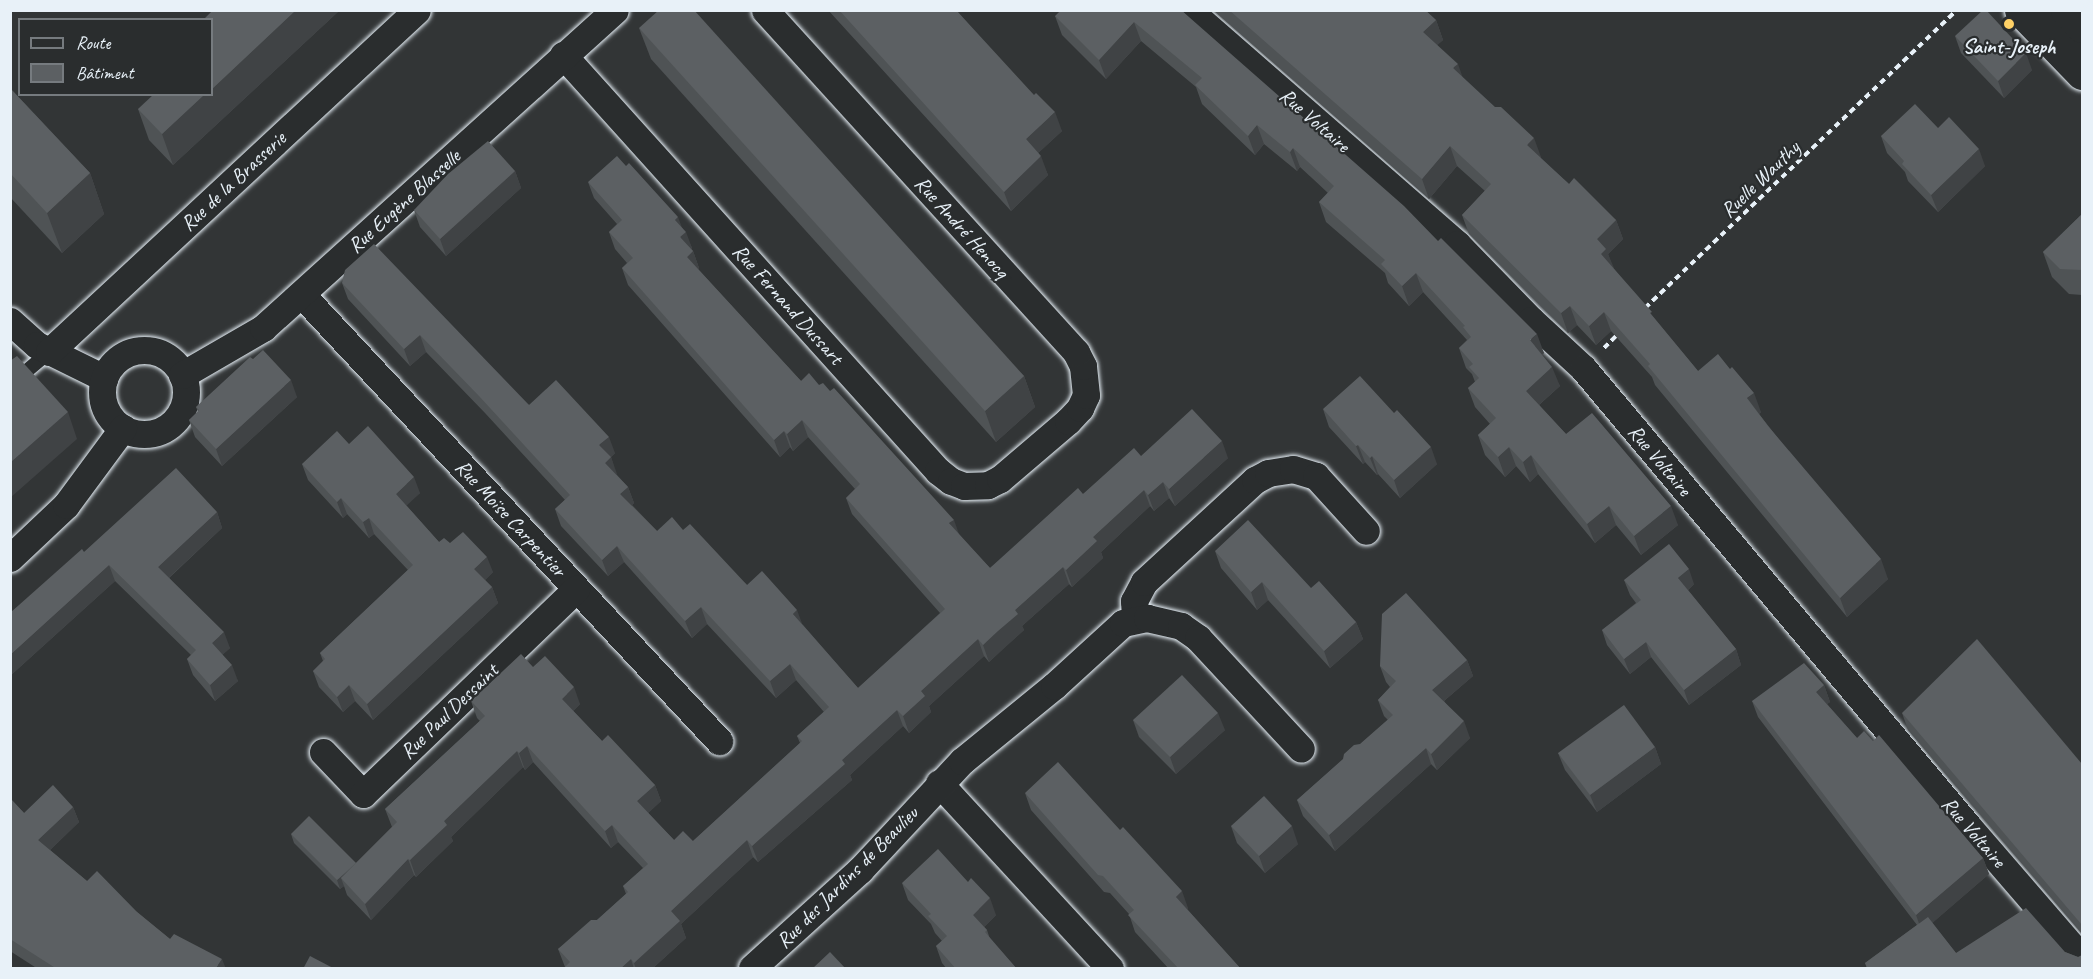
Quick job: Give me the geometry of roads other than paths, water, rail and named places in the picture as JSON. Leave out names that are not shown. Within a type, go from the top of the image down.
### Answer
[{"type":"main road","points":[[2021,10],[2082,73]]},
{"type":"main road","points":[[2067,10],[2082,26]]},
{"type":"street","name":"Rue de la Brasserie","points":[[49,352],[417,10]]},
{"type":"street","name":"Rue Eugène Blasselle","points":[[182,375],[250,337],[302,295],[615,10]]},
{"type":"street","name":"Rue André Henocq","points":[[765,10],[1076,352],[1083,366],[1086,395],[1080,408],[1068,422],[1032,451]]},
{"type":"street","name":"Rue Voltaire","points":[[1189,10],[1457,244],[1531,320],[1583,368],[1968,826],[2082,958]]},
{"type":"street","name":"Rue Fernand Dussart","points":[[563,55],[938,471],[951,481],[964,486],[988,485],[999,479],[1032,451]]},
{"type":"street","name":"Rue Moïse Carpentier","points":[[302,295],[719,741]]},
{"type":"street","points":[[10,321],[37,345],[104,378]]},
{"type":"street","points":[[156,352],[168,358],[182,375],[185,388],[184,402],[179,415],[157,432],[143,434],[123,428],[112,419],[104,407],[102,392],[104,378],[116,360],[128,353],[156,352]]},
{"type":"street","points":[[10,558],[66,505],[123,428]]},
{"type":"street","points":[[1301,749],[1198,638],[1181,626],[1165,620],[1135,619],[1134,601],[1144,582],[1255,480],[1268,473],[1293,469],[1316,476],[1366,531]]},
{"type":"street","name":"Rue Paul Dessaint","points":[[323,752],[363,794],[576,588]]},
{"type":"street","name":"Rue des Jardins de Beaulieu","points":[[752,969],[860,870],[939,783],[982,743],[1054,686],[1123,623],[1135,619]]},
{"type":"street","points":[[939,783],[1110,969]]},
{"type":"lane","points":[[2046,10],[2082,48]]},
{"type":"lane","points":[[10,385],[49,352]]},
{"type":"place","name":"Saint-Joseph","points":[[2009,24]]}]
